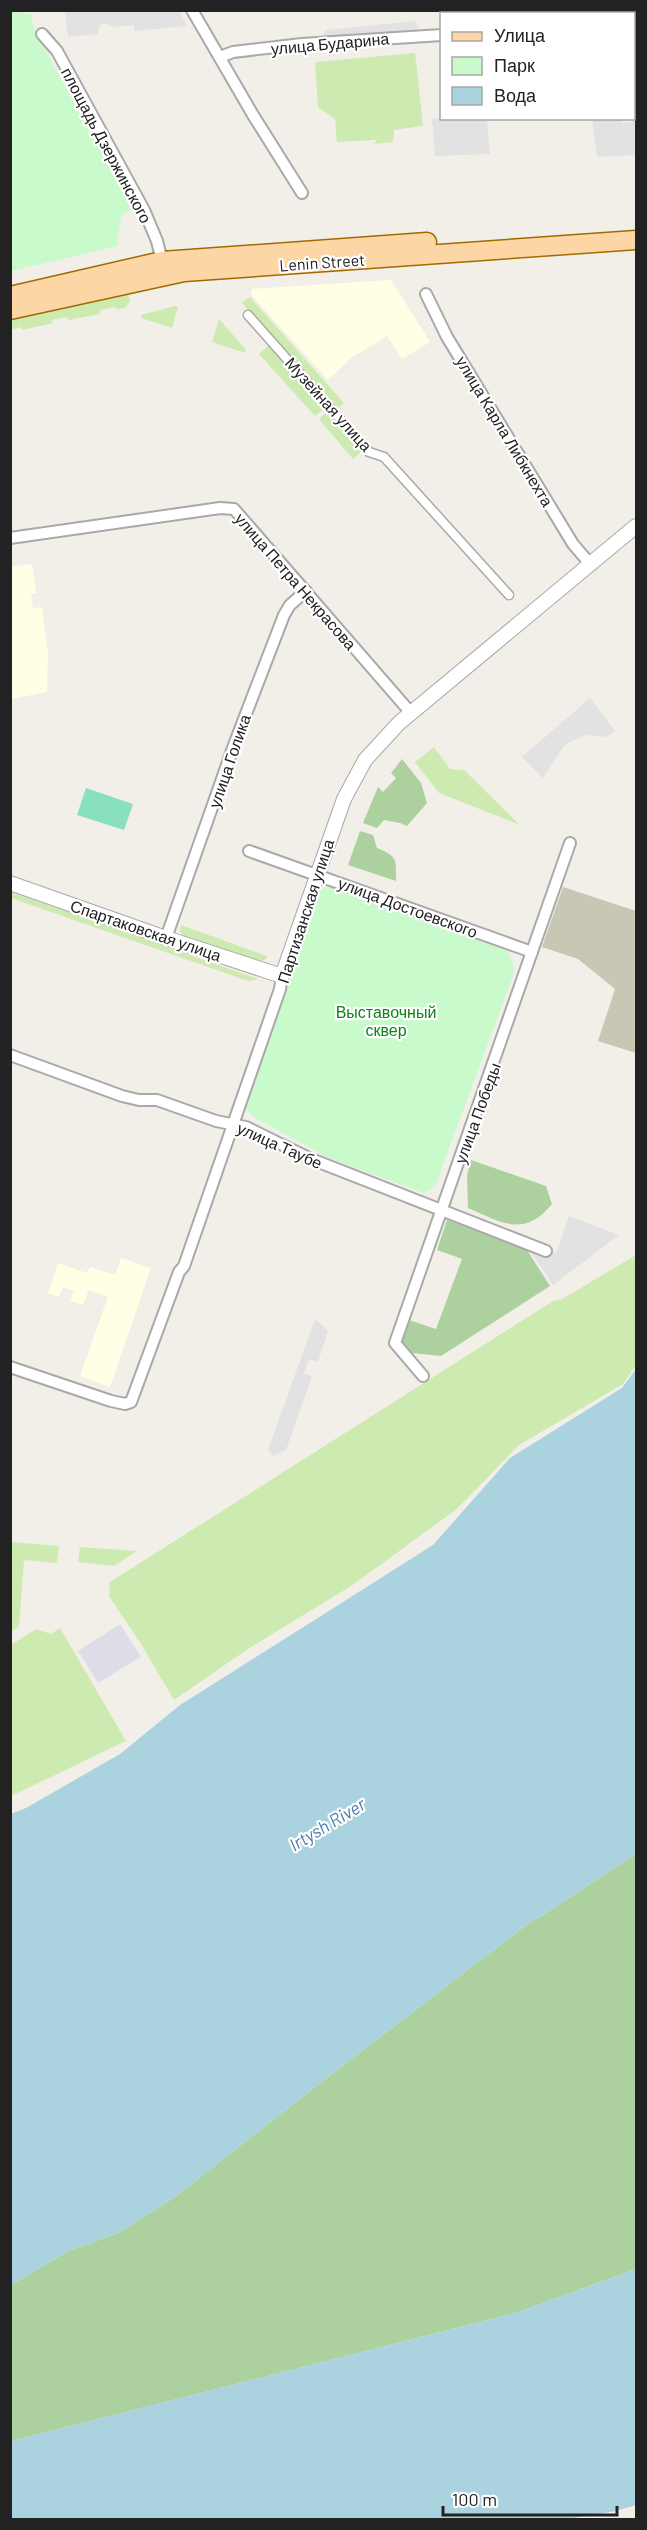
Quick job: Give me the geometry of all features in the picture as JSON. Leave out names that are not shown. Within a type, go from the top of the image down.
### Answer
[{"type":"main road","name":"Lenin Street","points":[[10,296],[162,261],[219,255],[636,227]]},
{"type":"main road","name":"Lenin Street","points":[[10,310],[184,272],[636,240]]},
{"type":"street","points":[[192,10],[253,115],[302,193]]},
{"type":"street","name":"площадь Дзержинского","points":[[42,34],[57,51],[144,210],[157,241],[162,261]]},
{"type":"street","name":"улица Бударина","points":[[220,57],[233,52],[302,44],[440,35]]},
{"type":"street","name":"улица Карла Либкнехта","points":[[426,294],[454,348],[573,544],[591,565]]},
{"type":"street","name":"Музейная улица","points":[[248,315],[369,452],[384,457],[509,595]]},
{"type":"street","name":"улица Петра Некрасова","points":[[10,538],[227,508],[239,514],[411,713]]},
{"type":"street","name":"Партизанская улица","points":[[10,1367],[111,1401],[125,1404],[131,1402],[184,1266],[280,989],[282,976],[316,874],[344,799],[355,777],[377,745],[411,713],[636,526]]},
{"type":"street","name":"улица Голика","points":[[166,938],[234,745],[284,615],[290,605],[306,591]]},
{"type":"street","name":"улица Победы","points":[[423,1376],[395,1343],[570,843]]},
{"type":"street","name":"улица Достоевского","points":[[249,851],[532,952]]},
{"type":"street","name":"Спартаковская улица","points":[[10,883],[282,976]]},
{"type":"street","name":"улица Таубе","points":[[10,1055],[122,1096],[139,1100],[157,1100],[216,1121],[246,1126],[311,1159],[546,1251]]},
{"type":"shaded area","points":[[65,11],[179,11],[187,26],[134,31],[134,25],[113,27],[104,23],[99,27],[98,34],[68,37]]},
{"type":"shaded area","points":[[416,21],[419,30],[321,39],[326,30]]},
{"type":"shaded area","points":[[432,118],[487,120],[490,154],[435,156]]},
{"type":"shaded area","points":[[592,120],[622,120],[622,123],[636,121],[636,155],[597,157]]},
{"type":"shaded area","points":[[391,280],[430,342],[402,359],[387,336],[351,358],[328,380],[251,295],[252,289]]},
{"type":"shaded area","points":[[32,564],[36,593],[31,593],[33,608],[42,607],[48,654],[47,692],[11,699],[11,567]]},
{"type":"shaded area","points":[[590,698],[615,731],[606,737],[586,735],[571,741],[563,747],[543,778],[522,757]]},
{"type":"shaded area","points":[[563,887],[636,911],[636,1053],[598,1041],[615,989],[578,959],[542,947]]},
{"type":"shaded area","points":[[569,1216],[619,1235],[553,1285],[529,1249],[556,1253]]},
{"type":"shaded area","points":[[121,1258],[151,1268],[110,1387],[80,1376],[108,1297],[89,1290],[83,1305],[70,1301],[74,1291],[63,1287],[59,1297],[48,1293],[58,1263],[87,1273],[90,1267],[115,1275]]},
{"type":"shaded area","points":[[315,1319],[328,1331],[318,1362],[309,1359],[304,1373],[312,1376],[286,1450],[273,1456],[268,1450]]},
{"type":"shaded area","points":[[120,1624],[141,1657],[98,1683],[78,1651]]},
{"type":"green space","points":[[10,11],[31,14],[34,30],[132,209],[122,214],[117,238],[118,246],[11,271]]},
{"type":"green space","points":[[415,53],[423,126],[394,130],[393,142],[375,144],[376,140],[337,142],[335,119],[318,107],[315,62]]},
{"type":"green space","points":[[128,291],[130,301],[126,307],[117,310],[116,307],[100,310],[100,314],[68,320],[67,317],[52,320],[53,323],[22,330],[21,327],[11,330],[11,320]]},
{"type":"green space","points":[[250,297],[344,403],[338,408],[333,406],[242,303]]},
{"type":"green space","points":[[178,307],[172,328],[141,318],[141,315]]},
{"type":"green space","points":[[219,319],[246,350],[245,353],[212,342]]},
{"type":"green space","points":[[269,345],[325,408],[315,416],[259,354]]},
{"type":"green space","points":[[328,411],[362,451],[353,459],[319,419]]},
{"type":"green space","points":[[434,747],[450,769],[464,770],[520,825],[439,793],[415,762]]},
{"type":"green space","points":[[402,759],[421,783],[427,803],[407,826],[384,820],[377,828],[363,823],[378,787],[383,792],[396,778],[391,773]]},
{"type":"green space","points":[[86,788],[133,804],[124,830],[77,815]]},
{"type":"green space","points":[[360,831],[373,835],[377,848],[392,857],[396,863],[396,881],[348,865]]},
{"type":"green space","name":"Выставочный сквер","points":[[335,887],[507,951],[514,967],[513,976],[435,1186],[424,1193],[331,1159],[255,1118],[246,1109],[319,893],[324,888]]},
{"type":"green space","points":[[11,892],[258,979],[248,981],[11,898]]},
{"type":"green space","points":[[181,925],[267,956],[266,959],[259,962],[187,939],[180,932]]},
{"type":"green space","points":[[471,1160],[546,1186],[552,1204],[542,1215],[522,1224],[503,1222],[468,1208],[467,1175]]},
{"type":"green space","points":[[447,1220],[527,1250],[550,1286],[441,1356],[412,1353],[401,1342],[409,1320],[436,1329],[462,1259],[437,1250]]},
{"type":"green space","points":[[636,1255],[636,1365],[623,1384],[519,1445],[457,1509],[351,1586],[248,1649],[174,1700],[109,1596],[110,1582],[553,1301],[562,1299]]},
{"type":"green space","points":[[11,1542],[59,1546],[57,1563],[24,1560],[19,1627],[11,1631]]},
{"type":"green space","points":[[80,1547],[137,1551],[114,1566],[78,1562]]},
{"type":"green space","points":[[60,1628],[126,1741],[11,1796],[11,1645],[36,1629],[51,1634]]},
{"type":"green space","points":[[636,1854],[636,2269],[516,2313],[11,2441],[11,2285],[66,2252],[120,2232],[175,2197],[521,1929]]},
{"type":"water","name":"Irtysh River","points":[[636,1369],[636,1854],[521,1929],[175,2197],[120,2232],[66,2252],[11,2285],[11,1814],[26,1808],[120,1754],[180,1705],[433,1545],[510,1458],[622,1388]]},
{"type":"water","points":[[636,2269],[636,2505],[616,2511],[561,2520],[11,2519],[11,2441],[516,2313]]}]
